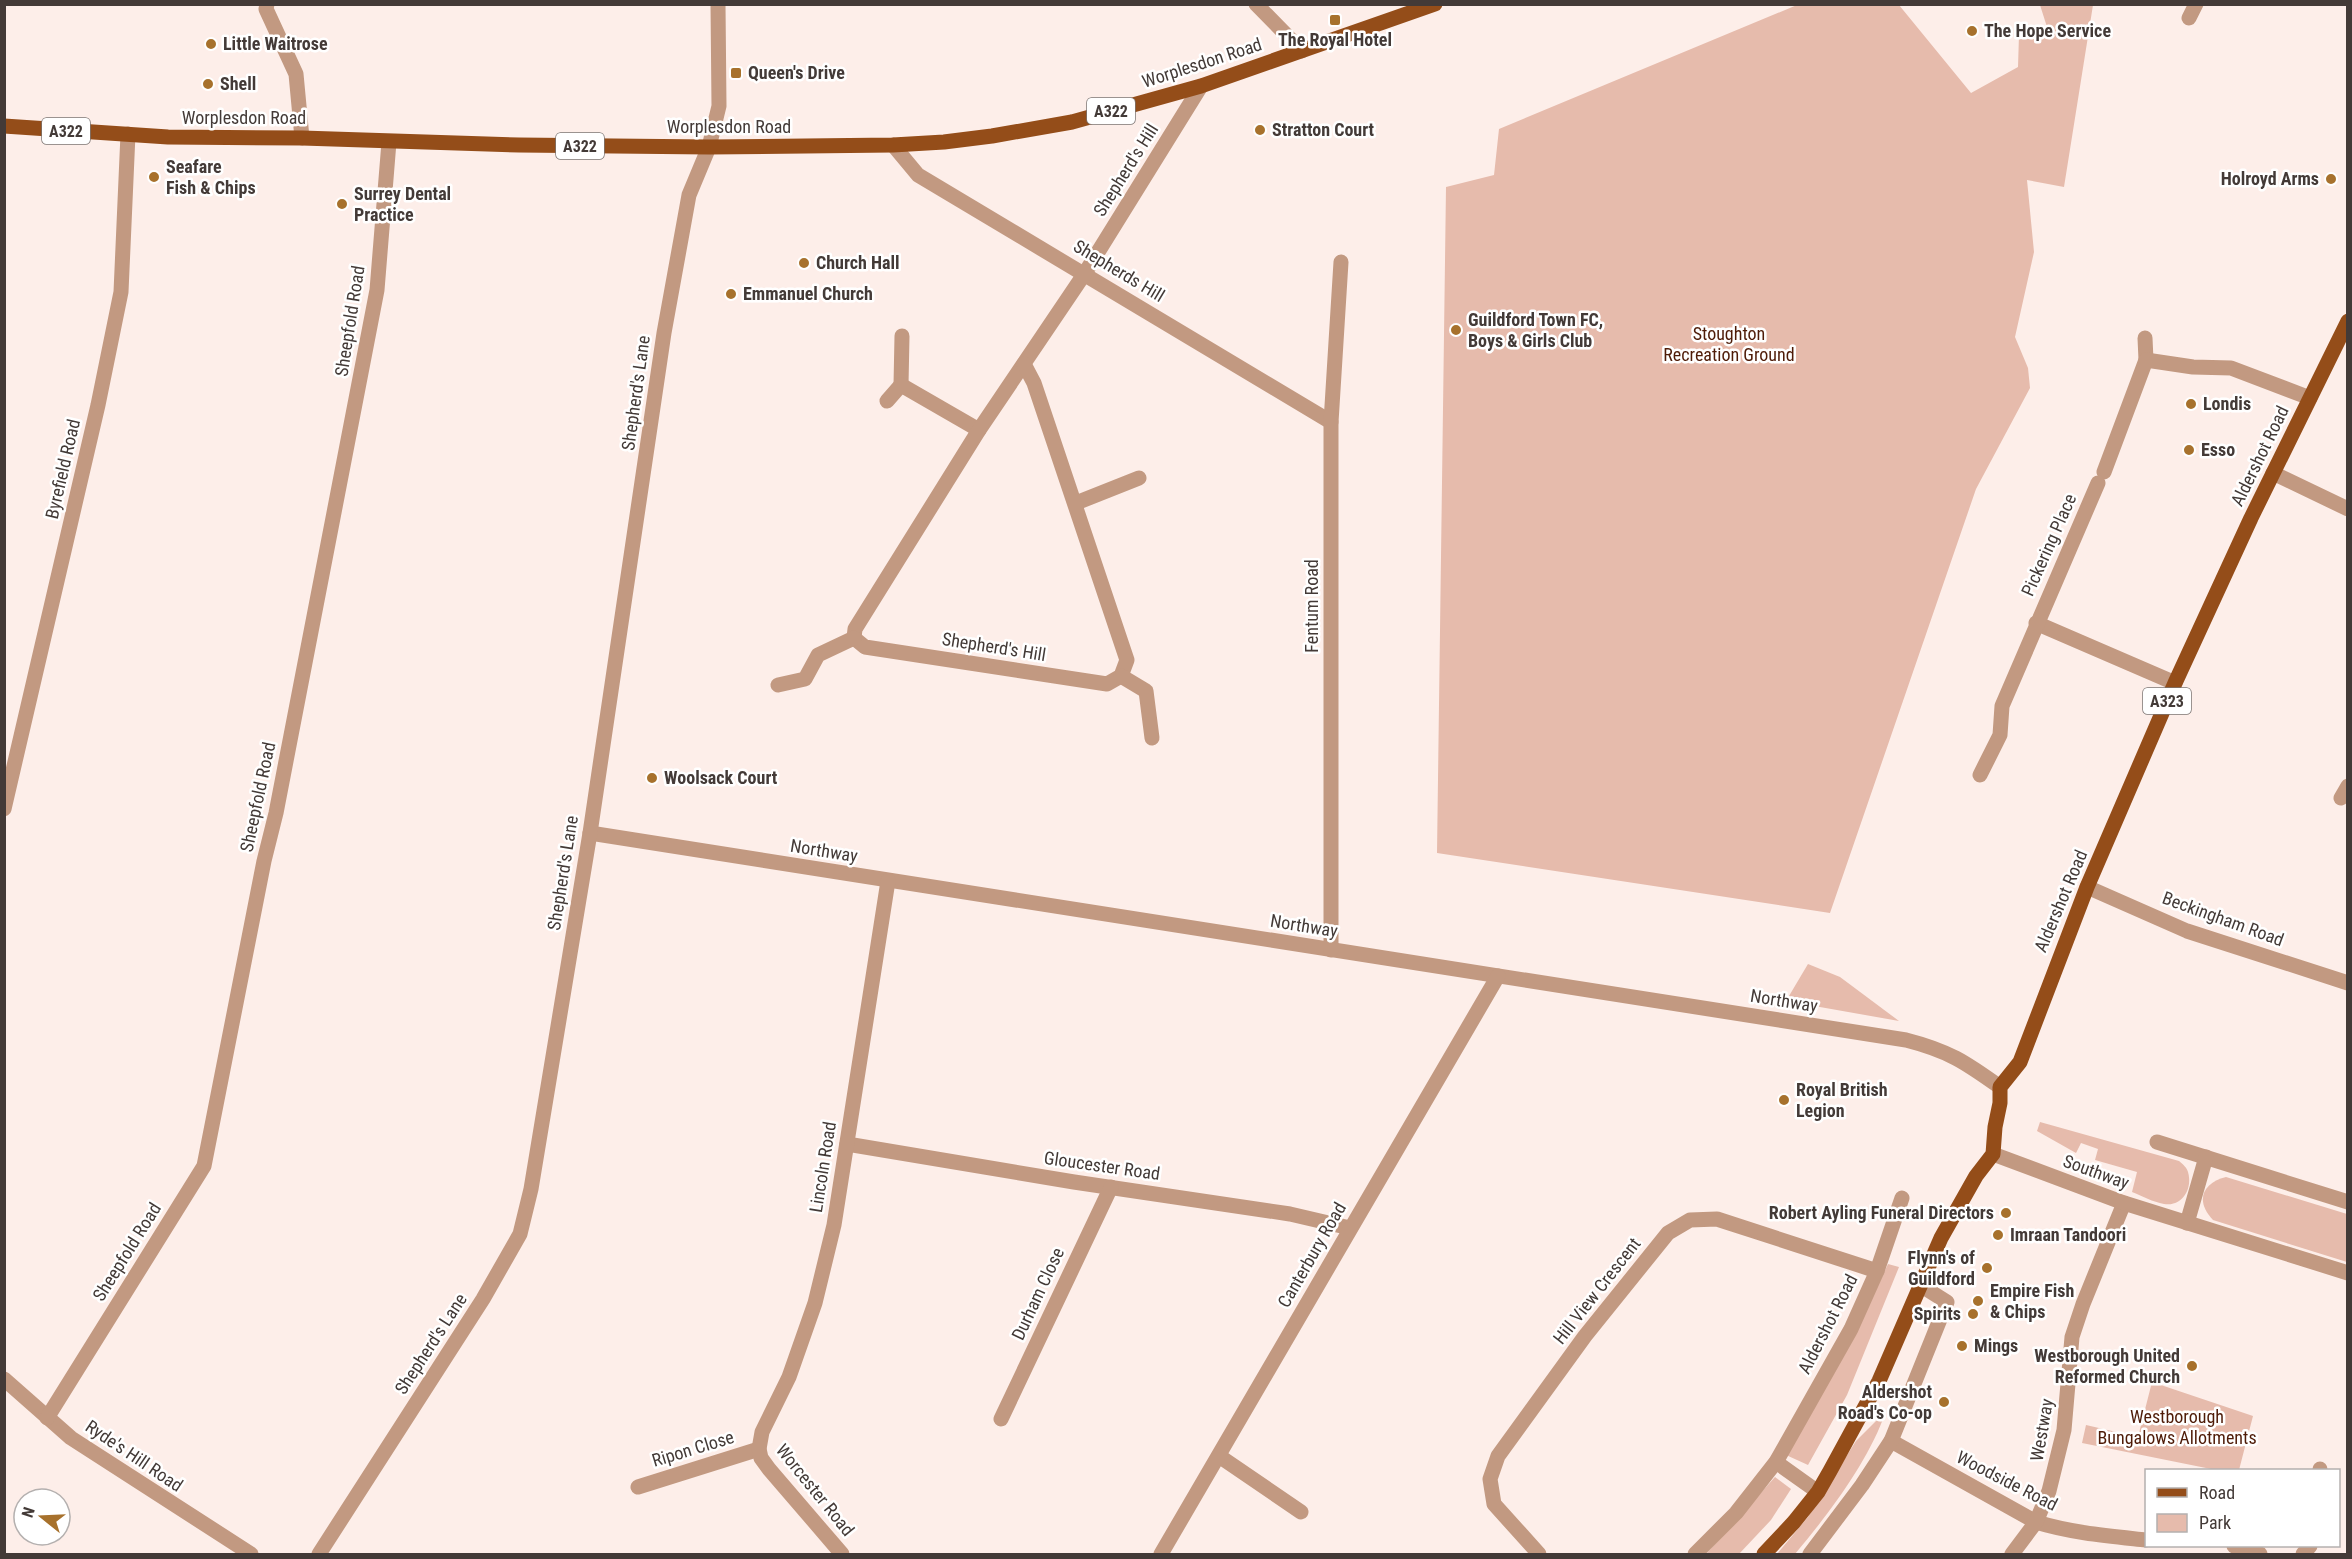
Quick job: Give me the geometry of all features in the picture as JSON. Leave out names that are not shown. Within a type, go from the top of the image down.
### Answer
[{"type":"main road","name":"Worplesdon Road","points":[[4,126],[168,137],[302,138],[389,142],[709,147],[893,146],[992,136],[1072,122],[1201,86],[1435,4]]},
{"type":"main road","name":"Aldershot Road","points":[[2000,1087],[2020,1062],[2087,887],[2175,683],[2272,473],[2348,321]]},
{"type":"main road","points":[[1764,1554],[1794,1522],[1818,1491],[1879,1381],[1941,1238],[1976,1176],[1993,1154],[2000,1087]]},
{"type":"street","points":[[267,4],[266,9],[296,74],[302,138]]},
{"type":"street","name":"Shepherd's Lane","points":[[319,1554],[483,1299],[520,1234],[531,1189],[590,833],[664,333],[689,195],[709,147],[719,106],[718,4]]},
{"type":"street","points":[[1256,4],[1302,51]]},
{"type":"street","name":"Shepherd's Hill","points":[[1121,676],[1107,684],[865,647],[854,638],[855,629],[979,430],[1084,273],[1201,86]]},
{"type":"street","name":"Byrefield Road","points":[[4,809],[98,405],[121,292],[128,134]]},
{"type":"street","name":"Sheepfold Road","points":[[47,1418],[204,1166],[261,873],[276,813],[377,290],[389,142]]},
{"type":"street","name":"Shepherds Hill","points":[[893,146],[918,175],[1331,422]]},
{"type":"street","name":"Fentum Road","points":[[1331,950],[1331,422],[1341,262]]},
{"type":"street","points":[[887,400],[901,385],[902,336]]},
{"type":"street","points":[[2145,338],[2146,360],[2193,367],[2231,368],[2310,398]]},
{"type":"street","name":"Pickering Place","points":[[1980,775],[2000,735],[2002,706],[2036,623],[2101,478],[2146,360]]},
{"type":"street","points":[[1024,364],[1034,384],[1076,503],[1127,660],[1121,676],[1146,691],[1152,738]]},
{"type":"street","points":[[901,385],[979,430]]},
{"type":"street","points":[[2272,473],[2348,508]]},
{"type":"street","points":[[1076,503],[1139,478]]},
{"type":"street","name":"Pickering Place","points":[[2036,623],[2175,683]]},
{"type":"street","points":[[778,685],[805,679],[818,655],[854,638]]},
{"type":"street","name":"Northway","points":[[590,833],[1906,1040],[1937,1048],[1961,1059],[2000,1087]]},
{"type":"street","name":"Lincoln Road","points":[[759,1449],[762,1432],[789,1377],[815,1303],[834,1225],[888,881]]},
{"type":"street","name":"Beckingham Road","points":[[2087,887],[2187,931],[2348,983]]},
{"type":"street","name":"Canterbury Road","points":[[1161,1554],[1498,976]]},
{"type":"street","points":[[2157,1142],[2348,1202]]},
{"type":"street","name":"Gloucester Road","points":[[847,1144],[1290,1214],[1350,1228]]},
{"type":"street","name":"Southway","points":[[1993,1154],[2124,1203],[2348,1273]]},
{"type":"street","points":[[2187,1223],[2206,1157]]},
{"type":"street","name":"Durham Close","points":[[1001,1419],[1111,1187]]},
{"type":"street","name":"Aldershot Road","points":[[1695,1554],[1736,1513],[1776,1462],[1851,1329],[1876,1271],[1902,1198]]},
{"type":"street","name":"Westway","points":[[2012,1554],[2036,1522],[2049,1491],[2064,1430],[2072,1337],[2124,1203]]},
{"type":"street","name":"Hill View Crescent","points":[[1539,1554],[1494,1504],[1490,1479],[1498,1456],[1585,1336],[1668,1233],[1690,1220],[1717,1219],[1876,1271]]},
{"type":"street","points":[[1810,1554],[1842,1514],[1891,1441],[1947,1302],[1920,1285]]},
{"type":"street","name":"Ryde's Hill Road","points":[[4,1379],[47,1418],[88,1450],[251,1554]]},
{"type":"street","name":"Woodside Road","points":[[1891,1441],[2036,1522],[2098,1536],[2145,1540]]},
{"type":"street","name":"Ripon Close","points":[[638,1487],[759,1449]]},
{"type":"street","name":"Worcester Road","points":[[759,1449],[761,1458],[769,1469],[842,1554]]},
{"type":"street","points":[[1219,1455],[1300,1512]]},
{"type":"street","points":[[1776,1462],[1818,1491]]},
{"type":"street","points":[[2240,1547],[2260,1554]]},
{"type":"green space","name":"Stoughton Recreation Ground","points":[[1797,5],[1899,5],[1971,93],[2018,67],[2019,35],[2047,27],[2040,5],[2093,5],[2064,187],[2027,180],[2034,252],[2015,337],[2028,368],[2030,388],[1976,489],[1830,913],[1437,853],[1446,187],[1494,175],[1499,129]]},
{"type":"green space","points":[[1808,964],[1840,977],[1899,1021],[1786,1001]]},
{"type":"green space","points":[[2040,1122],[2179,1161],[2188,1172],[2189,1185],[2185,1196],[2176,1203],[2164,1204],[2132,1192],[2137,1172],[2095,1160],[2098,1149],[2081,1143],[2076,1153],[2037,1131]]},
{"type":"green space","points":[[2226,1177],[2347,1214],[2347,1262],[2213,1220],[2204,1206],[2204,1194],[2211,1184]]},
{"type":"green space","points":[[1888,1264],[1899,1267],[1847,1395],[1808,1465],[1786,1455],[1852,1341]]},
{"type":"green space","name":"Westborough Bungalows Allotments","points":[[2152,1382],[2253,1416],[2239,1469],[2211,1469],[2082,1443],[2086,1425],[2138,1437]]},
{"type":"green space","points":[[1879,1418],[1883,1419],[1866,1455],[1820,1523],[1795,1554],[1777,1554],[1808,1517],[1856,1441]]},
{"type":"green space","points":[[1775,1477],[1791,1489],[1771,1520],[1739,1554],[1706,1554]]},
{"type":"place","name":"The Royal Hotel","points":[[1335,20]]},
{"type":"place","name":"The Hope Service","points":[[1972,31]]},
{"type":"place","name":"Little Waitrose","points":[[211,44]]},
{"type":"place","name":"Queen's Drive","points":[[736,73]]},
{"type":"place","name":"Shell","points":[[208,84]]},
{"type":"place","name":"Stratton Court","points":[[1260,130]]},
{"type":"place","name":"Seafare Fish & Chips","points":[[154,177]]},
{"type":"place","name":"Holroyd Arms","points":[[2331,179]]},
{"type":"place","name":"Surrey Dental Practice","points":[[342,204]]},
{"type":"place","name":"Church Hall","points":[[804,263]]},
{"type":"place","name":"Emmanuel Church","points":[[731,294]]},
{"type":"place","name":"Guildford Town FC, Boys & Girls Club","points":[[1456,330]]},
{"type":"place","name":"Londis","points":[[2191,404]]},
{"type":"place","name":"Esso","points":[[2189,450]]},
{"type":"place","name":"Woolsack Court","points":[[652,778]]},
{"type":"place","name":"Royal British Legion","points":[[1784,1100]]},
{"type":"place","name":"Robert Ayling Funeral Directors","points":[[2006,1213]]},
{"type":"place","name":"Imraan Tandoori","points":[[1998,1235]]},
{"type":"place","name":"Flynn's of Guildford","points":[[1987,1268]]},
{"type":"place","name":"Empire Fish & Chips","points":[[1978,1301]]},
{"type":"place","name":"Spirits","points":[[1973,1314]]},
{"type":"place","name":"Mings","points":[[1962,1346]]},
{"type":"place","name":"Westborough United Reformed Church","points":[[2192,1366]]},
{"type":"place","name":"Aldershot Road's Co-op","points":[[1944,1402]]}]
